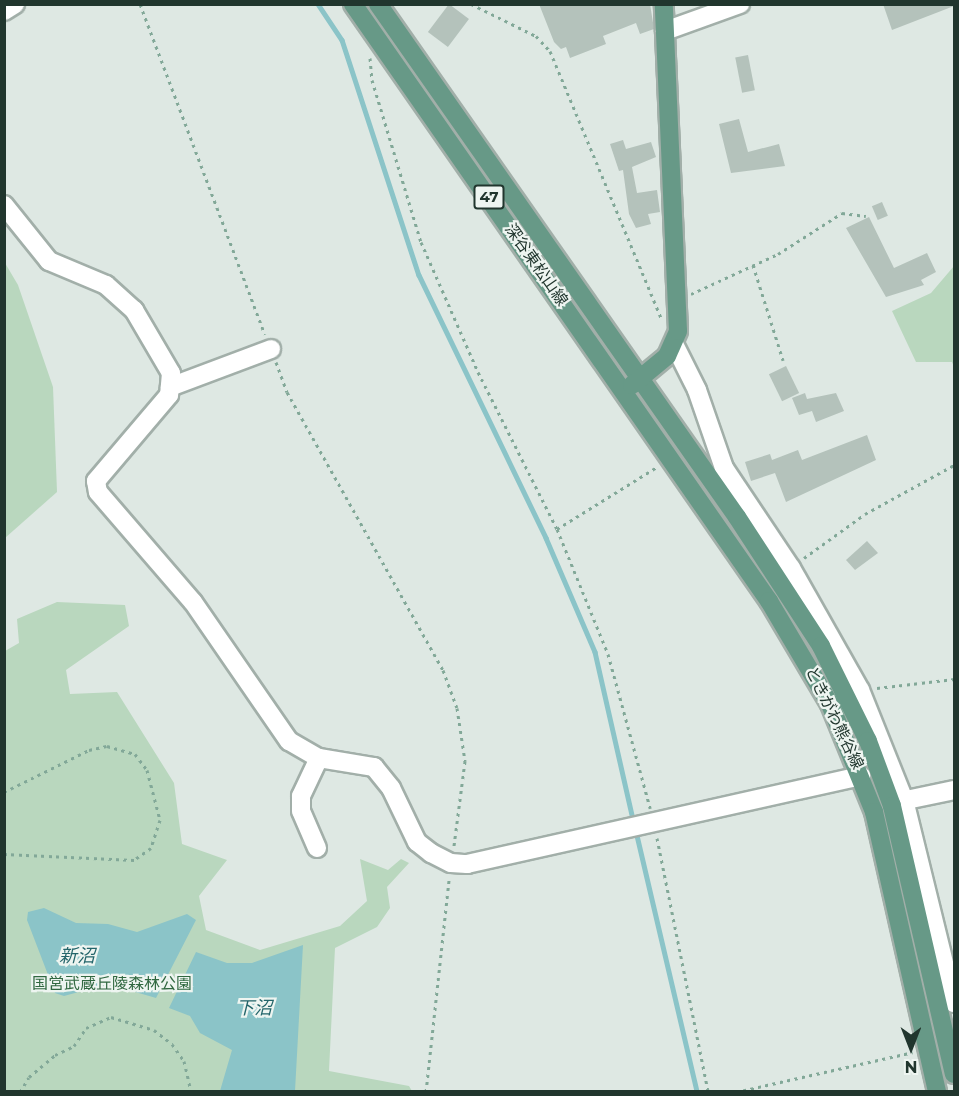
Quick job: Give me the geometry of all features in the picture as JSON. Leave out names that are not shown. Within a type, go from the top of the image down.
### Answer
[{"type":"main road","name":"深谷東松山線","points":[[353,4],[624,390]]},
{"type":"main road","name":"深谷東松山線","points":[[378,4],[641,378]]},
{"type":"main road","points":[[624,390],[641,378],[675,346],[678,298],[664,4]]},
{"type":"main road","name":"ときがわ熊谷線","points":[[641,378],[821,646],[897,802],[943,957],[954,1074]]},
{"type":"main road","name":"ときがわ熊谷線","points":[[624,390],[805,659],[861,776],[910,964],[937,1092]]},
{"type":"street","points":[[4,11],[15,4]]},
{"type":"street","points":[[665,31],[740,4]]},
{"type":"street","points":[[4,205],[49,261],[106,285],[135,310],[171,373],[170,395],[96,481],[98,492],[192,602],[289,741],[319,758],[374,767],[391,788],[417,842],[451,863],[467,864],[861,776]]},
{"type":"street","points":[[675,346],[697,390],[724,468],[791,568],[860,690],[897,802],[954,790]]},
{"type":"street","points":[[170,387],[271,349]]},
{"type":"street","points":[[317,848],[301,804],[319,758]]},
{"type":"street","points":[[910,964],[943,957],[954,1003]]},
{"type":"path","points":[[140,4],[287,392],[443,670],[453,699],[465,761],[451,863],[426,1092]]},
{"type":"path","points":[[471,4],[536,36],[550,51],[675,346]]},
{"type":"path","points":[[370,48],[372,80],[421,242],[478,372],[557,529],[608,654],[654,822],[708,1092]]},
{"type":"path","points":[[678,298],[753,265],[842,213],[866,216]]},
{"type":"path","points":[[753,265],[783,360]]},
{"type":"path","points":[[557,529],[661,464]]},
{"type":"path","points":[[791,568],[865,514],[954,465]]},
{"type":"path","points":[[860,690],[954,679]]},
{"type":"path","points":[[4,792],[89,750],[107,746],[135,754],[147,770],[160,820],[151,848],[135,860],[4,854]]},
{"type":"path","points":[[20,1092],[37,1070],[74,1046],[86,1028],[111,1017],[154,1030],[172,1044],[184,1061],[191,1092]]},
{"type":"path","points":[[736,1092],[914,1052]]},
{"type":"green space","points":[[5,263],[18,285],[53,387],[57,492],[5,538]]},
{"type":"green space","points":[[954,266],[954,367],[952,362],[916,362],[892,311],[931,293]]},
{"type":"green space","name":"国営武蔵丘陵森林公園","points":[[57,602],[125,605],[129,626],[66,670],[70,694],[117,692],[174,783],[182,844],[227,860],[199,896],[206,930],[260,950],[340,926],[367,901],[360,859],[388,870],[401,859],[409,863],[387,887],[390,908],[377,927],[335,948],[329,1071],[409,1086],[412,1091],[5,1092],[5,651],[19,643],[17,619]]},
{"type":"water","name":"新沼","points":[[44,908],[76,923],[108,924],[137,932],[187,914],[196,920],[156,998],[108,984],[64,996],[55,993],[27,920],[28,912]]},
{"type":"water","name":"下沼","points":[[303,945],[295,1091],[220,1091],[232,1050],[200,1033],[190,1016],[169,1008],[196,952],[227,963],[252,963]]},
{"type":"building","points":[[449,4],[469,19],[448,47],[428,32]]},
{"type":"building","points":[[539,4],[650,4],[654,29],[640,34],[636,23],[603,36],[606,44],[570,58],[566,47],[561,49],[554,42]]},
{"type":"building","points":[[883,4],[954,4],[954,6],[892,30]]},
{"type":"building","points":[[748,55],[755,90],[742,93],[735,57]]},
{"type":"building","points":[[739,119],[748,152],[779,144],[785,166],[731,173],[719,124]]},
{"type":"building","points":[[623,140],[626,149],[651,142],[656,157],[632,167],[637,193],[657,190],[660,212],[648,214],[651,224],[636,228],[629,214],[623,170],[619,171],[610,144]]},
{"type":"building","points":[[882,202],[888,216],[878,220],[872,206]]},
{"type":"building","points":[[869,217],[894,268],[927,253],[936,272],[921,280],[924,285],[886,297],[846,228]]},
{"type":"building","points":[[786,366],[799,393],[782,401],[769,374]]},
{"type":"building","points":[[805,393],[807,399],[836,393],[844,411],[816,422],[812,411],[799,415],[792,398]]},
{"type":"building","points":[[867,435],[876,460],[786,502],[775,473],[751,481],[745,462],[770,454],[772,460],[798,450],[802,460]]},
{"type":"building","points":[[867,541],[878,553],[855,570],[846,560]]},
{"type":"waterway","points":[[318,4],[342,40],[419,275],[546,538],[595,652],[634,823]]},
{"type":"waterway","points":[[636,831],[697,1092]]}]
